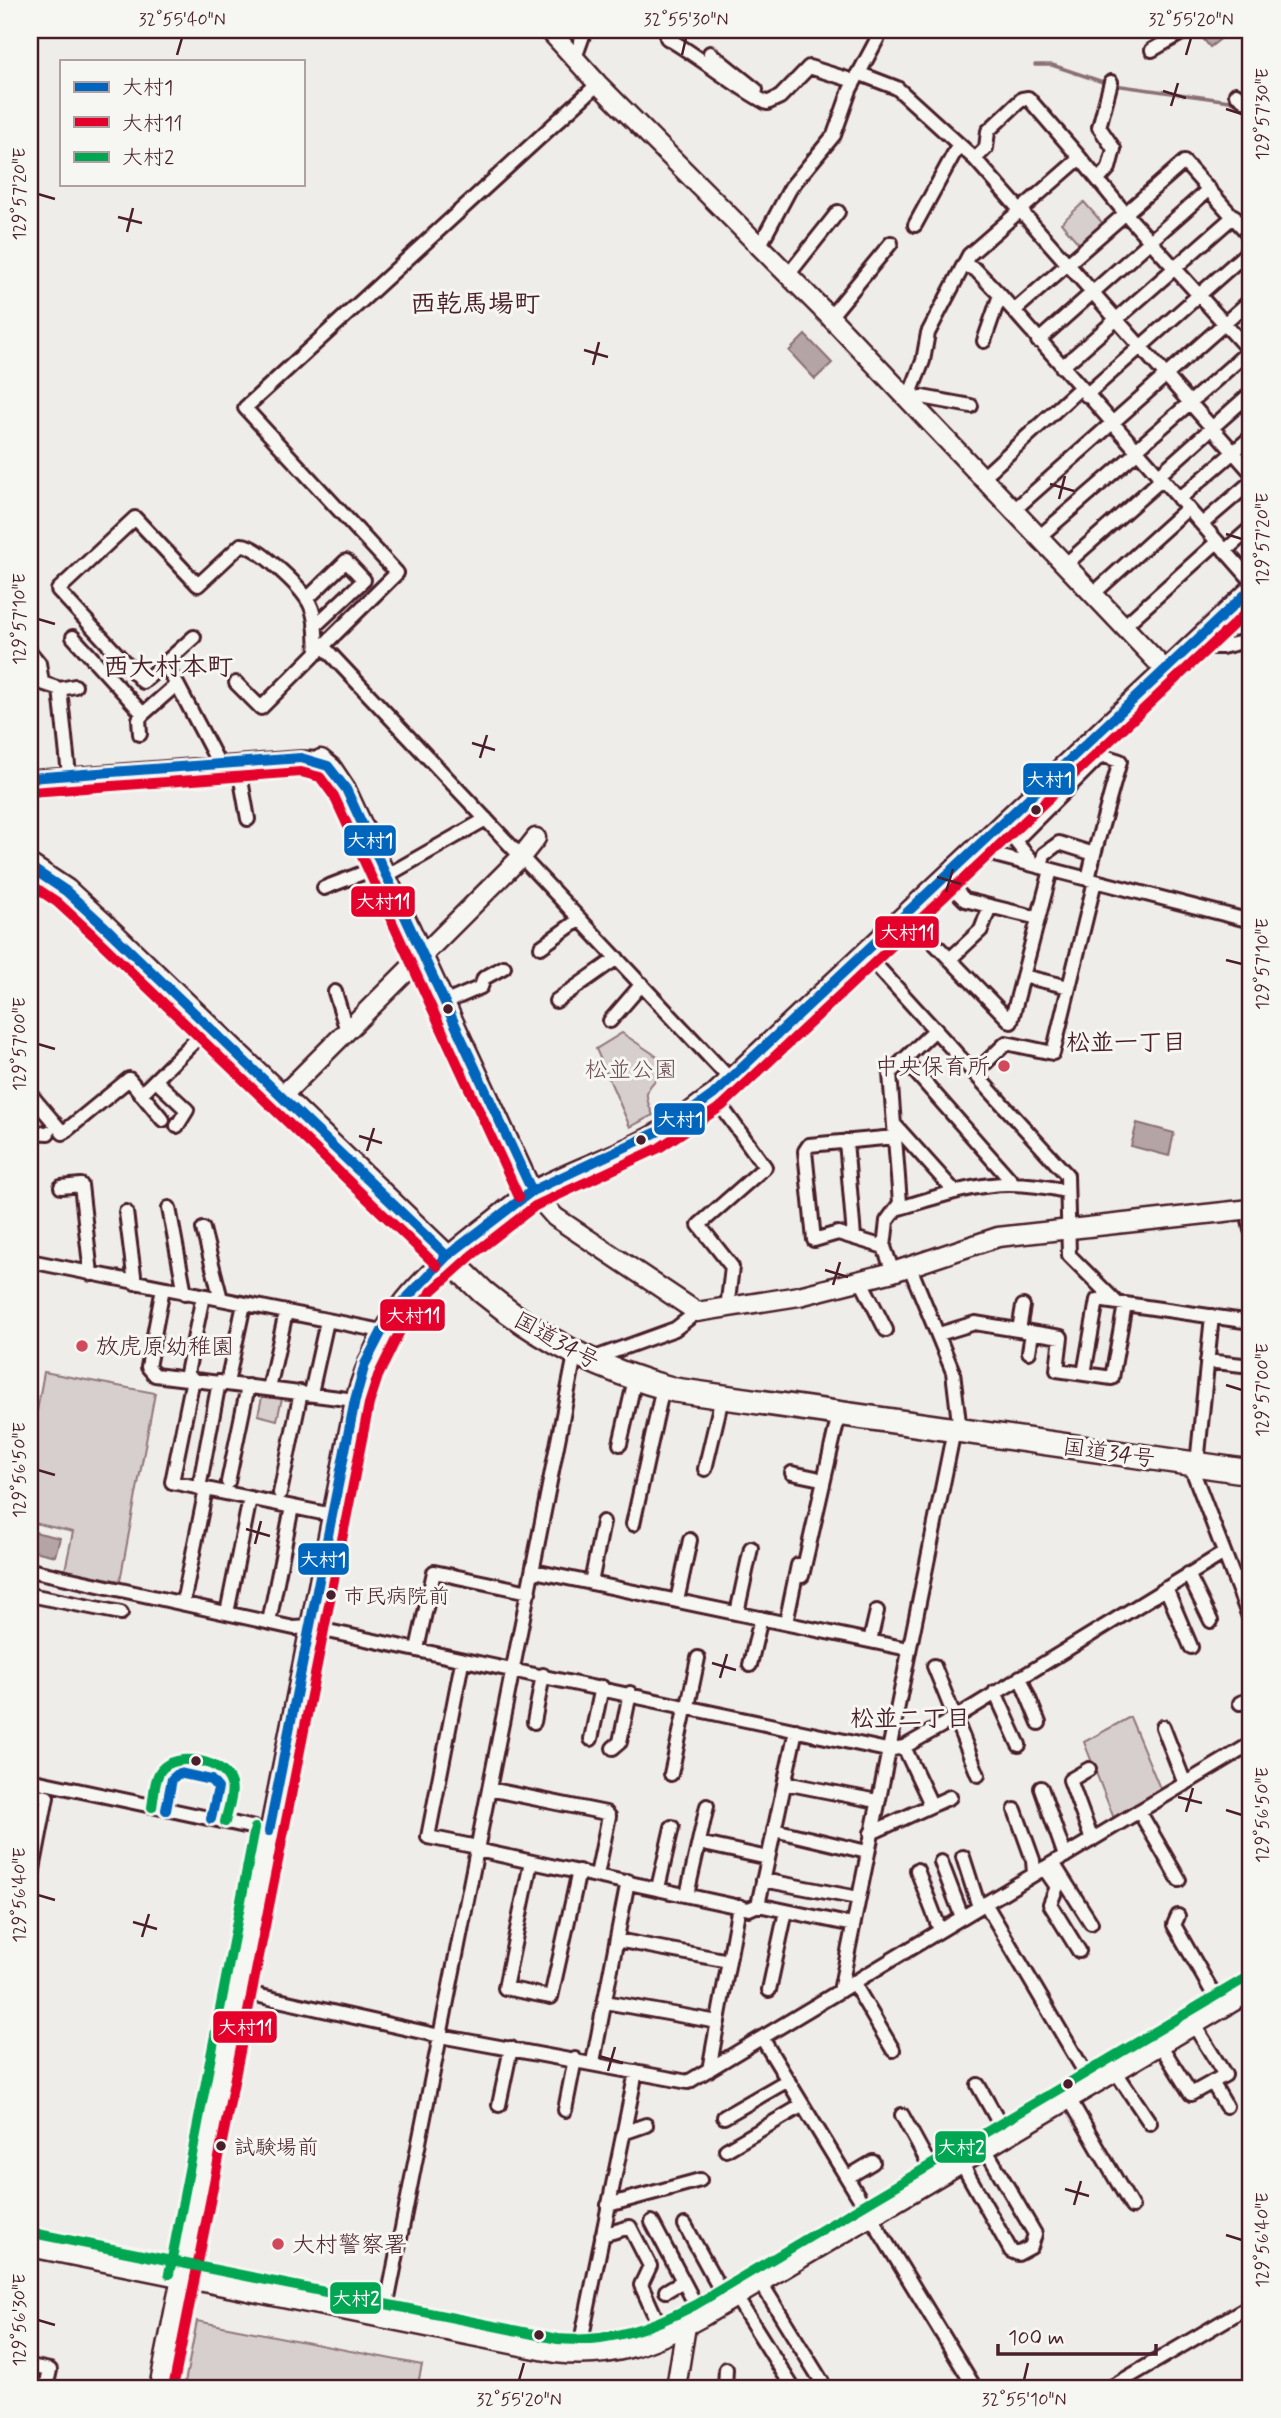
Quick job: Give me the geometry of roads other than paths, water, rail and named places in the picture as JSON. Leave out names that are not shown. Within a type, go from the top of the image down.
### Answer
[{"type":"highway","name":"国道34号","points":[[30,867],[66,891],[483,1292],[514,1318],[582,1357],[635,1379],[722,1398],[1251,1472]]},
{"type":"street","points":[[549,30],[598,84],[830,317],[1166,671]]},
{"type":"street","points":[[575,58],[585,30]]},
{"type":"street","points":[[760,245],[796,178],[834,135],[856,77],[881,30]]},
{"type":"street","points":[[1152,50],[1187,30]]},
{"type":"street","points":[[667,38],[699,56],[713,71],[767,103]]},
{"type":"street","points":[[710,53],[720,64],[753,87],[767,103]]},
{"type":"street","points":[[767,103],[780,97],[809,67],[897,88],[975,159],[1251,472]]},
{"type":"street","points":[[236,683],[261,708],[397,573],[245,408],[598,84]]},
{"type":"street","points":[[1099,179],[1109,168],[1114,149],[1099,127],[1111,85]]},
{"type":"street","points":[[1237,94],[1251,105]]},
{"type":"street","points":[[975,159],[986,148],[989,131],[1022,99],[1028,98],[1125,213],[1251,351],[1040,536]]},
{"type":"street","points":[[915,225],[958,146]]},
{"type":"street","points":[[908,399],[923,361],[928,333],[969,255],[1080,158]]},
{"type":"street","points":[[1014,311],[1184,162],[1251,237]]},
{"type":"street","points":[[1038,341],[1209,189]]},
{"type":"street","points":[[788,275],[838,212]]},
{"type":"street","points":[[1062,367],[1234,216]]},
{"type":"street","points":[[830,317],[891,243]]},
{"type":"street","points":[[983,477],[1083,391],[1142,346],[1251,249]]},
{"type":"street","points":[[966,265],[976,270],[1000,295],[1251,580]]},
{"type":"street","points":[[984,341],[1000,295]]},
{"type":"street","points":[[1014,510],[1251,300]]},
{"type":"street","points":[[1066,564],[1251,393]]},
{"type":"street","points":[[908,399],[922,397],[971,406]]},
{"type":"street","points":[[1093,594],[1251,437]]},
{"type":"street","points":[[1202,524],[1251,482]]},
{"type":"street","points":[[194,637],[143,682],[58,590],[135,518],[198,585],[242,545],[248,544],[307,599],[320,649],[486,819],[730,1079]]},
{"type":"street","points":[[1124,626],[1221,547],[1251,528]]},
{"type":"street","points":[[307,599],[346,561],[364,580],[315,626]]},
{"type":"street","points":[[1042,867],[1015,841],[1166,671],[1251,589]]},
{"type":"street","points":[[73,637],[141,716],[140,734]]},
{"type":"street","points":[[1191,648],[1222,647],[1251,640]]},
{"type":"street","points":[[30,653],[39,663],[43,684],[61,689],[75,686]]},
{"type":"street","points":[[164,664],[219,764]]},
{"type":"street","points":[[141,716],[177,684]]},
{"type":"street","points":[[61,689],[70,725],[69,775]]},
{"type":"street","points":[[126,707],[141,716]]},
{"type":"street","points":[[159,2388],[355,1400],[365,1364],[382,1331],[403,1302],[447,1256],[532,1191],[670,1126],[713,1095],[944,878],[1096,748]]},
{"type":"street","points":[[1006,1043],[1053,1053],[1069,987],[1094,854],[1120,761],[1096,748]]},
{"type":"street","points":[[30,778],[321,759],[332,768],[346,789],[532,1191],[555,1217],[697,1312]]},
{"type":"street","points":[[238,763],[248,819]]},
{"type":"street","points":[[324,888],[384,871],[486,819]]},
{"type":"street","points":[[282,1096],[522,857],[536,838]]},
{"type":"street","points":[[975,1073],[1006,1043],[1038,918],[1044,854],[1059,844],[1094,854]]},
{"type":"street","points":[[975,850],[1251,921]]},
{"type":"street","points":[[944,878],[965,900],[1038,918]]},
{"type":"street","points":[[950,959],[981,930],[989,906]]},
{"type":"street","points":[[906,914],[1011,1022]]},
{"type":"street","points":[[541,947],[580,919]]},
{"type":"street","points":[[865,953],[1067,1175],[1065,1191],[1069,1255],[1121,1303]]},
{"type":"street","points":[[556,1000],[617,958]]},
{"type":"street","points":[[444,1003],[481,988],[484,978],[504,967]]},
{"type":"street","points":[[1023,976],[1069,987]]},
{"type":"street","points":[[610,1021],[642,984]]},
{"type":"street","points":[[335,992],[347,1031]]},
{"type":"street","points":[[141,1094],[209,1027]]},
{"type":"street","points":[[899,1208],[890,1073],[936,1029]]},
{"type":"street","points":[[904,1059],[1014,1184]]},
{"type":"street","points":[[30,1094],[63,1133],[129,1079],[163,1120]]},
{"type":"street","points":[[155,1080],[187,1110],[177,1126]]},
{"type":"street","points":[[713,1095],[765,1167],[699,1225],[732,1267],[727,1308]]},
{"type":"street","points":[[840,1991],[908,1648],[957,1430],[953,1372],[939,1334],[901,1268],[884,1247],[854,1237],[838,1233],[814,1240],[805,1151],[809,1145],[846,1141],[894,1130]]},
{"type":"street","points":[[894,1130],[955,1192]]},
{"type":"street","points":[[30,1132],[48,1133]]},
{"type":"street","points":[[846,1141],[854,1237]]},
{"type":"street","points":[[884,1247],[887,1221],[899,1208],[986,1183],[1033,1184],[1065,1191]]},
{"type":"street","points":[[61,1187],[81,1185],[92,1274]]},
{"type":"street","points":[[169,1208],[185,1293]]},
{"type":"street","points":[[384,2319],[529,1592],[582,1357],[675,1329],[697,1312],[799,1296],[861,1281],[998,1237],[1249,1209],[1251,1230]]},
{"type":"street","points":[[126,1212],[135,1283]]},
{"type":"street","points":[[203,1229],[221,1299]]},
{"type":"street","points":[[31,1257],[92,1274],[382,1331]]},
{"type":"street","points":[[861,1281],[886,1330]]},
{"type":"street","points":[[163,1288],[148,1367],[155,1375],[355,1400]]},
{"type":"street","points":[[203,1296],[172,1482],[332,1515]]},
{"type":"street","points":[[1084,1374],[1097,1300],[1251,1322]]},
{"type":"street","points":[[939,1334],[975,1323],[1060,1338],[1057,1370],[1112,1378],[1121,1303]]},
{"type":"street","points":[[183,1603],[223,1382],[244,1304]]},
{"type":"street","points":[[1023,1306],[1029,1352]]},
{"type":"street","points":[[269,1389],[286,1312]]},
{"type":"street","points":[[1212,1316],[1194,1464],[1251,1622]]},
{"type":"street","points":[[280,1493],[327,1321]]},
{"type":"street","points":[[1207,1361],[1251,1366]]},
{"type":"street","points":[[620,1444],[635,1379]]},
{"type":"street","points":[[228,1482],[248,1386]]},
{"type":"street","points":[[633,1524],[663,1387]]},
{"type":"street","points":[[705,1469],[722,1398]]},
{"type":"street","points":[[792,1473],[815,1483],[834,1413]]},
{"type":"street","points":[[802,1576],[834,1413]]},
{"type":"street","points":[[227,1613],[250,1498]]},
{"type":"street","points":[[269,1622],[292,1507]]},
{"type":"street","points":[[591,1583],[603,1522]]},
{"type":"street","points":[[677,1601],[690,1540]]},
{"type":"street","points":[[786,1623],[802,1547]]},
{"type":"street","points":[[737,1613],[751,1548]]},
{"type":"street","points":[[30,1570],[294,1628],[309,1626],[602,1687],[887,1750],[904,1747],[955,1718],[1224,1553]]},
{"type":"street","points":[[534,1571],[908,1648]]},
{"type":"street","points":[[417,1649],[434,1572],[529,1592]]},
{"type":"street","points":[[1188,1574],[1211,1621]]},
{"type":"street","points":[[1166,1588],[1191,1647]]},
{"type":"street","points":[[30,1595],[121,1613]]},
{"type":"street","points":[[870,1641],[877,1611]]},
{"type":"street","points":[[750,1665],[761,1618]]},
{"type":"street","points":[[671,1774],[698,1658]]},
{"type":"street","points":[[934,1666],[978,1775]]},
{"type":"street","points":[[461,1667],[426,1844],[477,1849],[749,1909],[758,1905],[853,1925]]},
{"type":"street","points":[[534,1721],[543,1675]]},
{"type":"street","points":[[1020,1676],[1039,1723]]},
{"type":"street","points":[[591,1739],[602,1687]]},
{"type":"street","points":[[995,1692],[1019,1745]]},
{"type":"street","points":[[613,1748],[620,1742],[630,1693]]},
{"type":"street","points":[[1163,1727],[1185,1784]]},
{"type":"street","points":[[758,1905],[796,1730]]},
{"type":"street","points":[[238,1991],[440,2036],[593,2062],[688,2082],[1251,1744]]},
{"type":"street","points":[[904,1747],[929,1800],[928,1807]]},
{"type":"street","points":[[1088,1769],[1070,1780],[1092,1840]]},
{"type":"street","points":[[30,1780],[269,1831]]},
{"type":"street","points":[[785,1783],[877,1801]]},
{"type":"street","points":[[1041,1788],[1065,1856]]},
{"type":"street","points":[[489,1789],[606,1813],[609,1816],[597,1875]]},
{"type":"street","points":[[30,1793],[47,1797],[30,1885]]},
{"type":"street","points":[[871,1833],[950,1797]]},
{"type":"street","points":[[687,1895],[707,1806]]},
{"type":"street","points":[[1015,1810],[1033,1860],[1044,1868],[1091,1923]]},
{"type":"street","points":[[1139,1811],[1179,1880]]},
{"type":"street","points":[[658,1888],[672,1827]]},
{"type":"street","points":[[774,1830],[867,1852]]},
{"type":"street","points":[[699,1843],[768,1858]]},
{"type":"street","points":[[963,1857],[982,1905],[1093,2086]]},
{"type":"street","points":[[531,1861],[505,1988],[551,1997],[579,1871]]},
{"type":"street","points":[[941,1862],[962,1917]]},
{"type":"street","points":[[1044,1868],[1057,1887],[1050,1904],[1079,1951]]},
{"type":"street","points":[[917,1870],[940,1930]]},
{"type":"street","points":[[763,1880],[858,1898]]},
{"type":"street","points":[[593,2062],[628,1881]]},
{"type":"street","points":[[709,2070],[739,1906]]},
{"type":"street","points":[[769,1990],[786,1911]]},
{"type":"street","points":[[1178,1916],[1174,1925],[1222,2009]]},
{"type":"street","points":[[617,1940],[729,1961]]},
{"type":"street","points":[[853,1982],[893,2050]]},
{"type":"street","points":[[30,2247],[578,2356],[624,2351],[686,2326],[732,2300],[1251,1991]]},
{"type":"street","points":[[605,2002],[718,2022]]},
{"type":"street","points":[[1161,2046],[1191,2094],[1225,2075],[1194,2025]]},
{"type":"street","points":[[762,2038],[975,2388]]},
{"type":"street","points":[[499,2105],[511,2048]]},
{"type":"street","points":[[565,2110],[575,2059]]},
{"type":"street","points":[[578,2356],[636,2072]]},
{"type":"street","points":[[1116,2072],[1150,2123]]},
{"type":"street","points":[[724,2117],[788,2080]]},
{"type":"street","points":[[1212,2082],[1226,2106]]},
{"type":"street","points":[[978,2085],[1007,2137]]},
{"type":"street","points":[[1070,2100],[1132,2207]]},
{"type":"street","points":[[726,2150],[803,2105]]},
{"type":"street","points":[[902,2115],[937,2179]]},
{"type":"street","points":[[624,2133],[646,2125]]},
{"type":"street","points":[[962,2164],[1011,2251],[1018,2254],[1031,2247],[1035,2234],[986,2150]]},
{"type":"street","points":[[848,2177],[873,2162]]},
{"type":"street","points":[[608,2205],[700,2180]]},
{"type":"street","points":[[652,2222],[702,2317]]},
{"type":"street","points":[[685,2225],[732,2300],[793,2388]]},
{"type":"street","points":[[601,2235],[629,2227],[650,2266],[641,2285],[664,2336]]},
{"type":"street","points":[[666,2291],[683,2281]]},
{"type":"street","points":[[761,2283],[822,2382],[820,2388]]},
{"type":"street","points":[[1110,2388],[1251,2305]]},
{"type":"street","points":[[676,2388],[686,2326]]},
{"type":"street","points":[[30,2366],[50,2370],[46,2388]]},
{"type":"street","points":[[725,2388],[726,2369]]},
{"type":"waterway","points":[[1035,65],[1052,65],[1106,83]]},
{"type":"waterway","points":[[1114,85],[1237,102]]},
{"type":"place","name":"中央保育所","points":[[1004,1066]]},
{"type":"place","name":"放虎原幼稚園","points":[[82,1346]]},
{"type":"place","name":"市民病院前","points":[[331,1595]]},
{"type":"place","name":"試験場前","points":[[221,2146]]},
{"type":"place","name":"大村警察署","points":[[278,2244]]},
{"type":"district","name":"西乾馬場町","points":[[475,303]]},
{"type":"district","name":"西大村本町","points":[[168,666]]},
{"type":"district","name":"松並一丁目","points":[[1126,1042]]},
{"type":"district","name":"松並二丁目","points":[[910,1718]]},
{"type":"park label","name":"松並公園","points":[[631,1069]]}]
